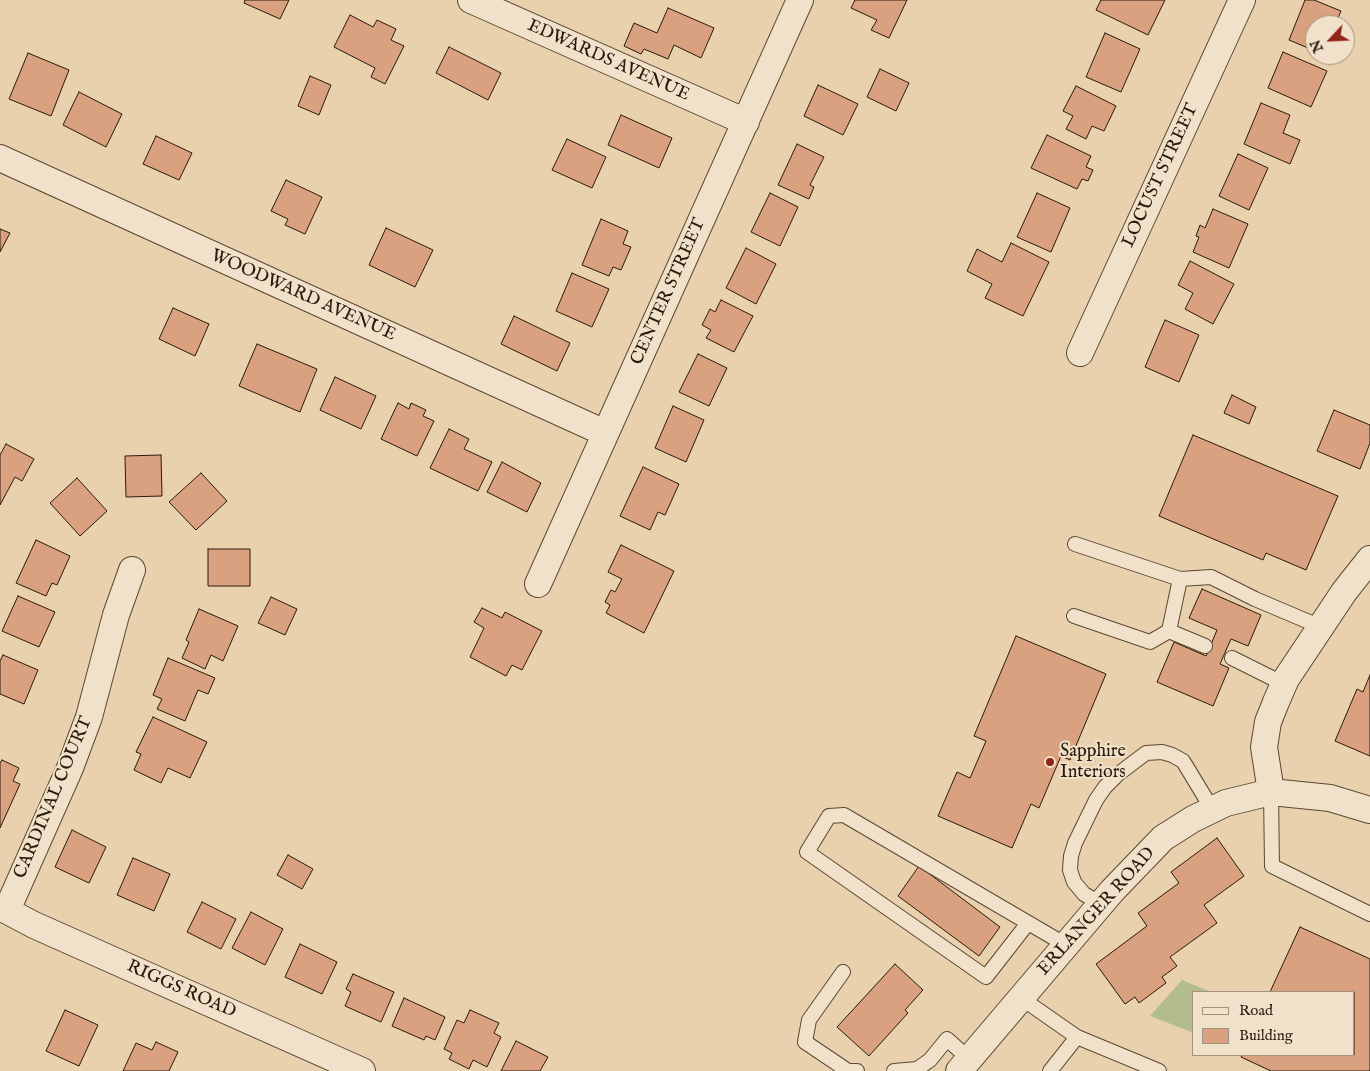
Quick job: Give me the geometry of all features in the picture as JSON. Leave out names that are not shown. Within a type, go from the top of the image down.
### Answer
[{"type":"street","name":"EDWARDS AVENUE","points":[[471,0],[746,122]]},
{"type":"street","name":"CENTER STREET","points":[[538,584],[800,0]]},
{"type":"street","name":"LOCUST STREET","points":[[1080,353],[1242,0]]},
{"type":"street","name":"WOODWARD AVENUE","points":[[0,158],[606,433]]},
{"type":"street","points":[[1271,792],[1264,747],[1268,722],[1284,684],[1344,592],[1370,559]]},
{"type":"street","name":"CARDINAL COURT","points":[[3,909],[70,768],[89,717],[116,615],[132,570]]},
{"type":"street","name":"ERLANGER ROAD","points":[[964,1065],[1101,904],[1163,838],[1193,819],[1226,802],[1271,792],[1330,798],[1370,810]]},
{"type":"street","name":"RIGGS ROAD","points":[[3,909],[34,925],[362,1071]]},
{"type":"lane","points":[[1075,544],[1180,579],[1211,577],[1255,599],[1321,627]]},
{"type":"lane","points":[[1074,616],[1150,642],[1169,631],[1180,579]]},
{"type":"lane","points":[[1169,631],[1204,646]]},
{"type":"lane","points":[[1232,658],[1284,684]]},
{"type":"lane","points":[[1101,904],[1084,894],[1074,882],[1070,870],[1071,856],[1075,843],[1096,800],[1117,775],[1146,754],[1162,752],[1172,755],[1183,761],[1212,809]]},
{"type":"lane","points":[[1271,792],[1272,866],[1370,914]]},
{"type":"lane","points":[[1028,923],[986,977],[807,852],[828,816],[844,815],[1066,945]]},
{"type":"lane","points":[[843,972],[808,1020],[805,1042],[848,1070],[857,1071]]},
{"type":"lane","points":[[1022,998],[1077,1037],[1159,1071]]},
{"type":"lane","points":[[1050,1071],[1077,1037]]},
{"type":"lane","points":[[894,1071],[917,1068],[930,1060],[947,1039],[964,1065]]},
{"type":"green space","points":[[1182,980],[1209,991],[1192,991],[1192,1032],[1150,1016]]},
{"type":"building","points":[[245,0],[289,0],[280,19],[244,3]]},
{"type":"building","points":[[855,0],[907,0],[889,38],[871,30],[877,20],[851,8]]},
{"type":"building","points":[[1101,0],[1165,0],[1148,35],[1096,10]]},
{"type":"building","points":[[1305,0],[1314,0],[1341,11],[1339,15],[1305,15],[1305,47],[1289,40]]},
{"type":"building","points":[[668,8],[714,28],[701,58],[674,45],[668,59],[644,49],[641,54],[624,46],[634,23],[657,33]]},
{"type":"building","points":[[350,15],[373,27],[377,20],[396,29],[391,40],[404,46],[385,84],[371,77],[375,68],[334,47]]},
{"type":"building","points":[[1105,33],[1140,49],[1121,92],[1086,77]]},
{"type":"building","points":[[449,47],[501,73],[488,100],[436,73]]},
{"type":"building","points":[[1283,52],[1305,62],[1305,65],[1313,65],[1327,71],[1311,107],[1268,88]]},
{"type":"building","points":[[28,53],[69,70],[51,116],[9,99]]},
{"type":"building","points":[[880,69],[909,83],[896,111],[867,97]]},
{"type":"building","points":[[310,76],[331,85],[319,115],[298,106]]},
{"type":"building","points":[[818,85],[858,104],[843,135],[804,116]]},
{"type":"building","points":[[1076,86],[1116,106],[1104,131],[1092,126],[1086,139],[1066,129],[1073,116],[1063,111]]},
{"type":"building","points":[[79,92],[122,114],[106,147],[63,125]]},
{"type":"building","points":[[1261,103],[1290,115],[1283,133],[1300,140],[1290,164],[1244,144]]},
{"type":"building","points":[[621,115],[672,138],[659,168],[608,145]]},
{"type":"building","points":[[1047,135],[1091,156],[1086,167],[1093,170],[1088,181],[1082,179],[1077,189],[1031,168]]},
{"type":"building","points":[[156,136],[192,153],[179,180],[143,164]]},
{"type":"building","points":[[567,139],[606,157],[592,188],[552,170]]},
{"type":"building","points":[[797,144],[824,157],[810,185],[814,187],[809,199],[778,185]]},
{"type":"building","points":[[1238,154],[1268,168],[1249,210],[1219,196]]},
{"type":"building","points":[[286,180],[322,197],[305,234],[285,225],[288,219],[271,211]]},
{"type":"building","points":[[770,193],[798,207],[780,246],[751,232]]},
{"type":"building","points":[[1037,193],[1070,208],[1051,252],[1017,237]]},
{"type":"building","points":[[1213,209],[1248,224],[1229,268],[1193,252],[1199,237],[1196,236],[1200,225],[1205,228]]},
{"type":"building","points":[[601,219],[628,231],[623,244],[631,247],[621,270],[613,267],[609,276],[582,265]]},
{"type":"building","points":[[386,228],[433,250],[415,287],[369,265]]},
{"type":"building","points":[[0,229],[10,233],[0,252]]},
{"type":"building","points":[[1011,243],[1049,262],[1023,316],[985,298],[992,284],[967,271],[977,249],[1002,262]]},
{"type":"building","points":[[746,248],[776,264],[756,304],[726,288]]},
{"type":"building","points":[[1190,261],[1234,284],[1213,324],[1185,309],[1193,293],[1178,285]]},
{"type":"building","points":[[572,273],[609,289],[592,327],[556,311]]},
{"type":"building","points":[[721,300],[753,316],[734,352],[706,338],[711,330],[702,325],[710,309],[715,312]]},
{"type":"building","points":[[173,308],[209,324],[195,356],[159,339]]},
{"type":"building","points":[[514,316],[570,343],[557,371],[501,344]]},
{"type":"building","points":[[1165,320],[1199,335],[1179,382],[1145,367]]},
{"type":"building","points":[[257,344],[317,369],[300,412],[239,386]]},
{"type":"building","points":[[698,354],[727,368],[709,406],[679,392]]},
{"type":"building","points":[[335,377],[376,396],[361,429],[320,410]]},
{"type":"building","points":[[1232,395],[1256,407],[1249,424],[1224,413]]},
{"type":"building","points":[[398,403],[409,409],[411,403],[426,410],[423,416],[434,421],[417,456],[381,439]]},
{"type":"building","points":[[673,406],[704,420],[686,462],[655,448]]},
{"type":"building","points":[[1334,410],[1370,425],[1370,443],[1360,469],[1317,451]]},
{"type":"building","points":[[449,429],[469,439],[464,449],[492,462],[478,491],[430,468]]},
{"type":"building","points":[[1193,435],[1338,496],[1306,570],[1266,553],[1263,560],[1159,516]]},
{"type":"building","points":[[6,444],[34,459],[22,481],[15,477],[0,505],[0,455]]},
{"type":"building","points":[[161,455],[162,496],[126,497],[125,456]]},
{"type":"building","points":[[502,462],[541,483],[527,512],[487,492]]},
{"type":"building","points":[[643,467],[679,484],[665,515],[658,512],[650,530],[620,516]]},
{"type":"building","points":[[201,473],[227,501],[196,530],[169,502]]},
{"type":"building","points":[[77,478],[107,511],[80,536],[50,503]]},
{"type":"building","points":[[36,540],[70,556],[57,585],[52,583],[46,596],[16,583]]},
{"type":"building","points":[[621,545],[674,571],[644,633],[606,613],[610,605],[605,602],[611,590],[615,592],[622,579],[608,572]]},
{"type":"building","points":[[208,549],[250,549],[250,586],[208,586]]},
{"type":"building","points":[[1202,589],[1261,615],[1248,646],[1231,639],[1220,664],[1229,668],[1213,706],[1157,682],[1174,642],[1206,656],[1217,630],[1189,618]]},
{"type":"building","points":[[18,596],[55,612],[39,647],[2,631]]},
{"type":"building","points":[[271,597],[297,609],[285,635],[258,623]]},
{"type":"building","points":[[482,608],[502,618],[505,612],[542,631],[522,670],[512,665],[506,676],[470,657],[484,628],[474,622]]},
{"type":"building","points":[[199,609],[238,626],[223,661],[211,655],[205,669],[182,658],[189,642],[186,640]]},
{"type":"building","points":[[1016,636],[1106,674],[1070,760],[1061,756],[1039,808],[1031,804],[1012,848],[938,816],[957,772],[970,778],[986,741],[974,736]]},
{"type":"building","points":[[3,655],[38,670],[24,704],[0,694],[0,661]]},
{"type":"building","points":[[168,658],[215,678],[208,694],[198,690],[185,721],[157,709],[162,699],[153,695]]},
{"type":"building","points":[[1370,675],[1370,756],[1335,741],[1357,689],[1363,692]]},
{"type":"building","points":[[153,717],[207,742],[190,778],[168,768],[161,783],[134,770],[141,754],[136,752]]},
{"type":"building","points":[[2,760],[19,768],[13,781],[20,784],[0,828],[0,763]]},
{"type":"building","points":[[72,830],[106,847],[89,883],[55,867]]},
{"type":"building","points":[[1217,838],[1244,876],[1204,905],[1217,923],[1170,957],[1177,966],[1162,977],[1166,983],[1139,1003],[1135,997],[1125,1004],[1096,964],[1147,926],[1138,913],[1179,883],[1171,872]]},
{"type":"building","points":[[288,855],[313,869],[302,889],[277,875]]},
{"type":"building","points":[[133,858],[170,874],[154,911],[117,895]]},
{"type":"building","points":[[919,866],[1000,927],[979,956],[898,896]]},
{"type":"building","points":[[202,902],[236,919],[221,949],[187,932]]},
{"type":"building","points":[[251,912],[283,929],[265,965],[232,948]]},
{"type":"building","points":[[1300,927],[1370,959],[1370,1071],[1271,1071],[1241,1057],[1355,1056],[1355,991],[1270,991]]},
{"type":"building","points":[[300,944],[337,962],[322,994],[285,977]]},
{"type":"building","points":[[895,964],[923,990],[905,1010],[908,1013],[869,1056],[837,1027]]},
{"type":"building","points":[[353,974],[394,992],[381,1022],[345,1006],[351,992],[346,989]]},
{"type":"building","points":[[404,998],[445,1017],[435,1040],[426,1036],[424,1040],[392,1026]]},
{"type":"building","points":[[65,1010],[98,1025],[79,1066],[46,1051]]},
{"type":"building","points":[[470,1010],[499,1023],[494,1033],[501,1037],[487,1067],[473,1060],[469,1069],[449,1059],[452,1053],[444,1049],[457,1020],[464,1023]]},
{"type":"building","points":[[516,1041],[548,1057],[540,1071],[501,1071]]},
{"type":"building","points":[[156,1042],[178,1052],[169,1071],[123,1071],[136,1043],[152,1050]]},
{"type":"place","name":"Sapphire Interiors","points":[[1050,762]]}]
